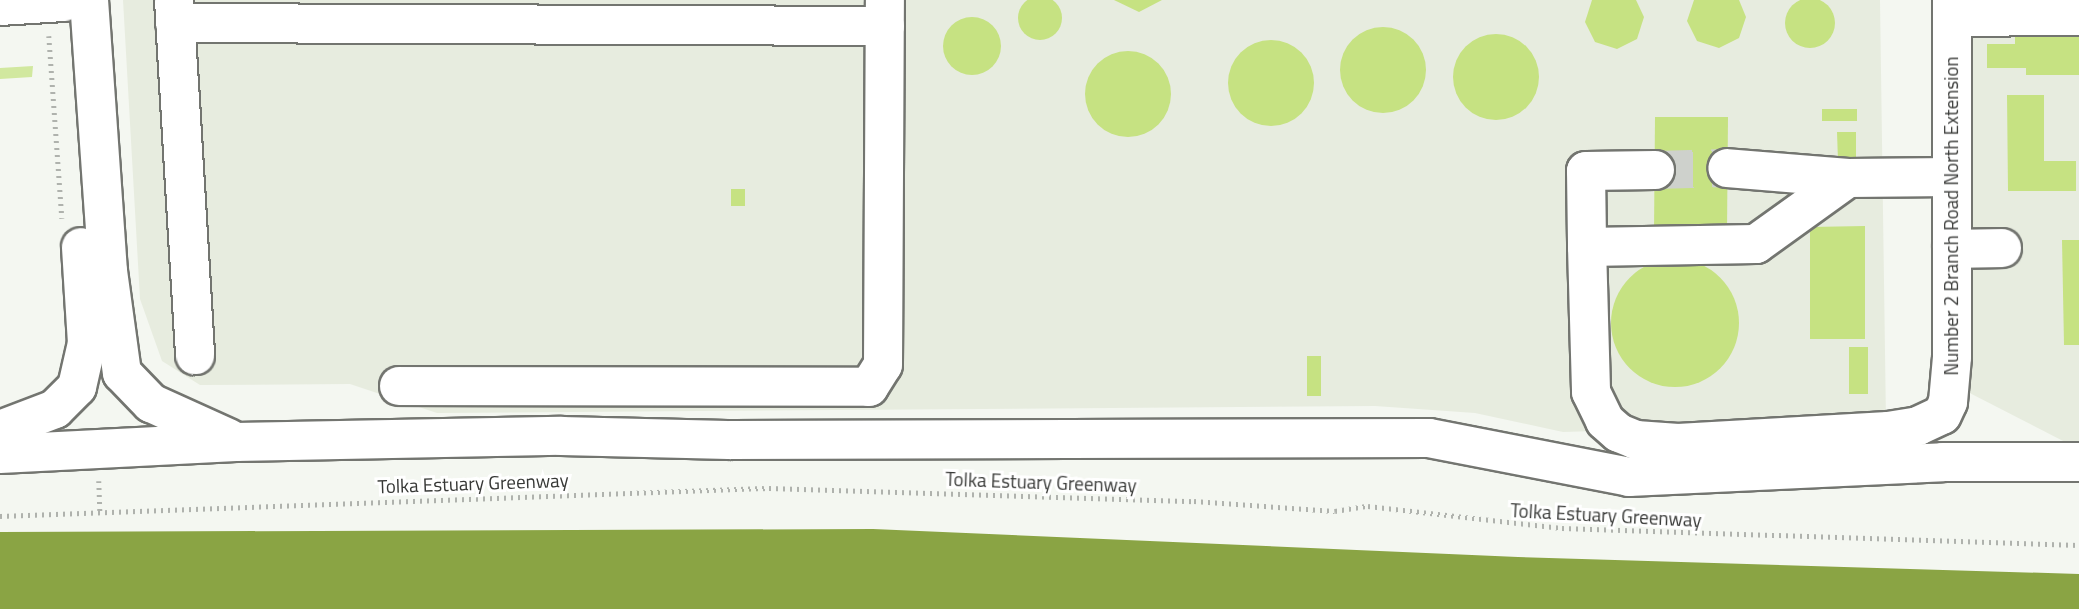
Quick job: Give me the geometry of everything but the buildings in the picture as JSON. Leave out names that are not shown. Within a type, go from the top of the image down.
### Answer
[{"type":"street","points":[[0,6],[66,1]]},
{"type":"street","points":[[0,430],[65,402],[77,387],[85,366],[87,343],[66,1]]},
{"type":"street","points":[[66,1],[122,373],[151,403],[236,442]]},
{"type":"street","points":[[1952,9],[2079,16]]},
{"type":"street","name":"Number 2 Branch Road North Extension","points":[[1655,170],[1586,171],[1591,392],[1605,421],[1619,433],[1667,443],[1888,431],[1931,422],[1942,415],[1948,402],[1952,249],[1952,9]]},
{"type":"street","points":[[195,355],[174,12],[885,13],[883,365],[869,387],[399,386]]},
{"type":"street","points":[[1727,168],[1848,178],[1952,177]]},
{"type":"street","points":[[1587,247],[1756,244],[1848,178]]},
{"type":"street","points":[[1952,249],[2002,248]]},
{"type":"street","points":[[0,454],[236,442],[561,436],[730,440],[1429,438],[1629,477],[1943,462],[2079,462]]},
{"type":"path","points":[[62,221],[66,1]]},
{"type":"path","points":[[99,475],[100,513]]},
{"type":"path","name":"Tolka Estuary Greenway","points":[[0,516],[769,488],[1194,501],[1335,511],[1368,506],[1562,528],[2079,545]]},
{"type":"shaded area","points":[[123,0],[1880,0],[1886,422],[1563,432],[1475,413],[1375,406],[437,413],[350,384],[200,385],[162,361],[140,299]]},
{"type":"shaded area","points":[[1950,0],[2079,0],[2079,443],[2067,443],[1956,386]]},
{"type":"shaded area","points":[[33,66],[32,77],[0,79],[0,68]]},
{"type":"shaded area","points":[[873,529],[1518,557],[2079,574],[2079,609],[0,609],[0,532]]},
{"type":"tunnel","points":[[1655,170],[1727,168]]}]
